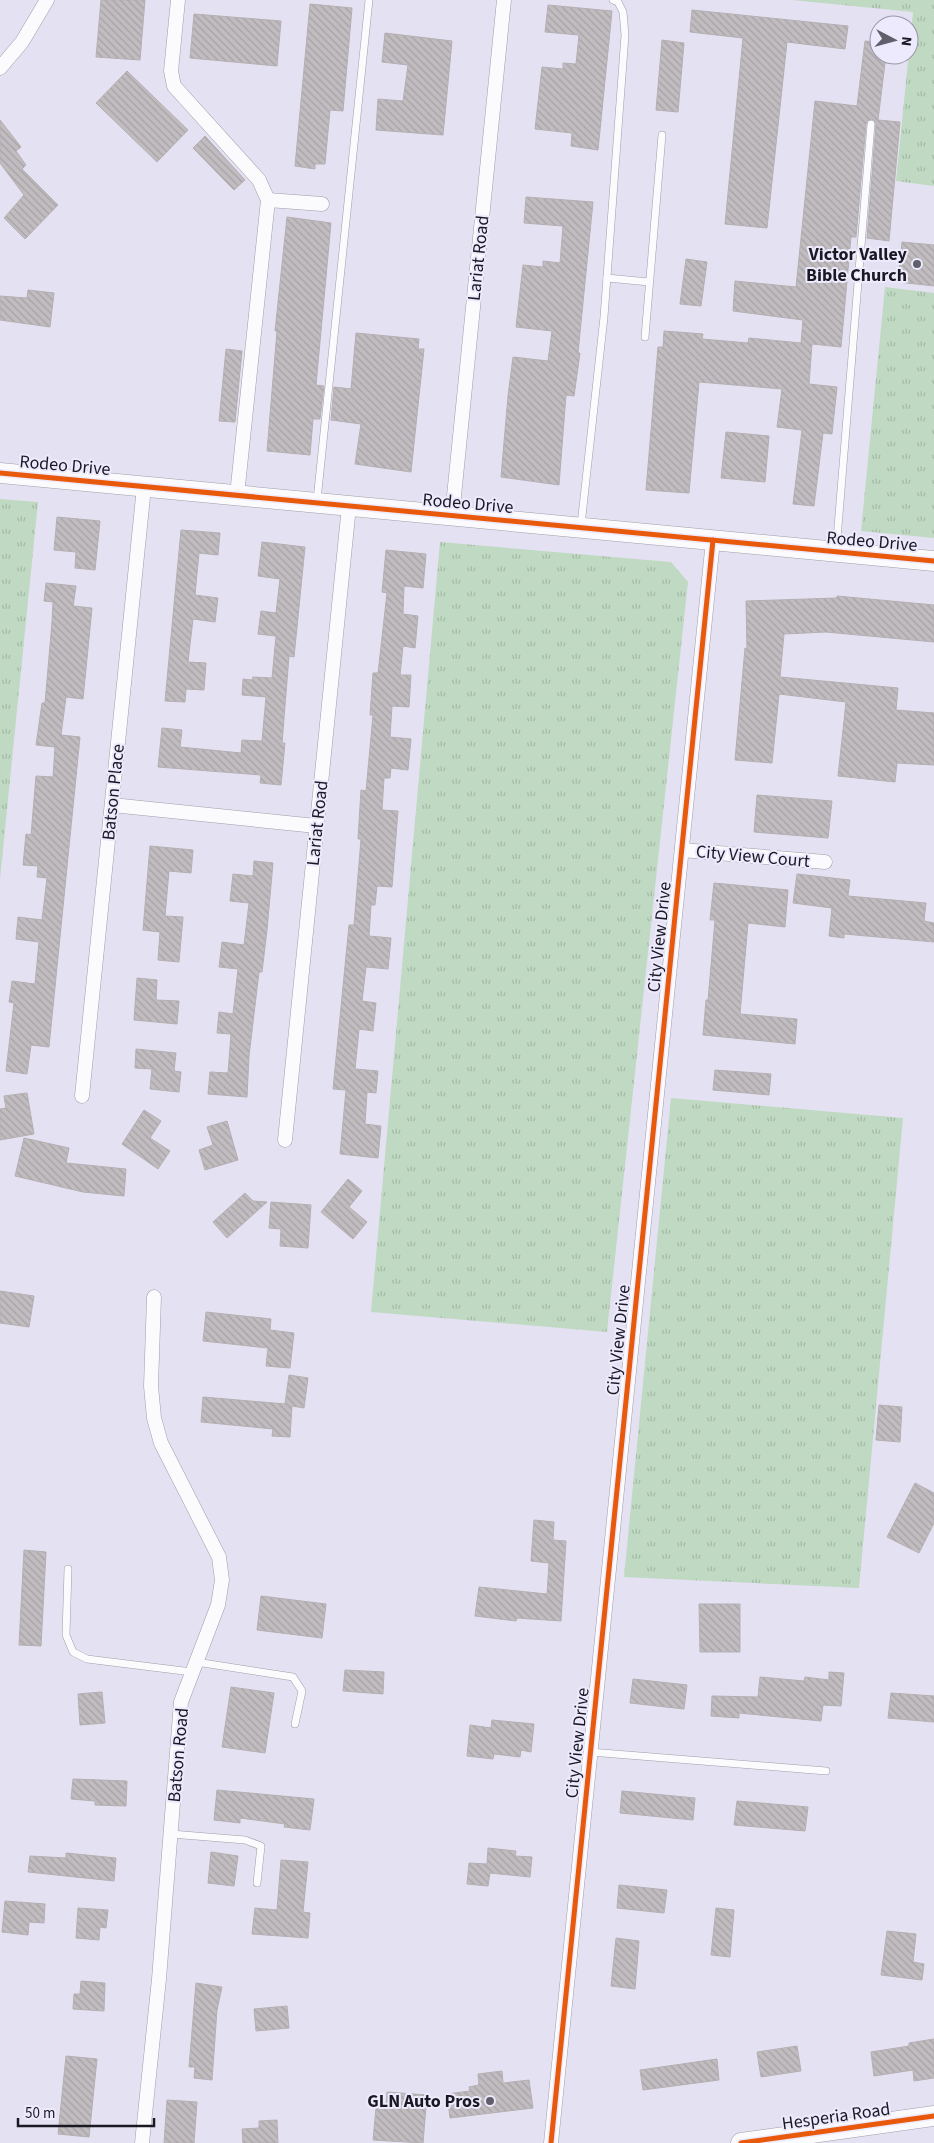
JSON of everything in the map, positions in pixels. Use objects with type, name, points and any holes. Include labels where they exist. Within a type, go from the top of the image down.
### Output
[{"type":"street","points":[[0,68],[22,42],[47,0]]},
{"type":"street","points":[[178,0],[171,71],[174,86],[259,180],[268,200],[236,495]]},
{"type":"street","name":"Lariat Road","points":[[452,516],[504,0]]},
{"type":"street","points":[[268,200],[322,204]]},
{"type":"street","name":"Rodeo Drive","points":[[0,473],[934,561]]},
{"type":"street","name":"Batson Place","points":[[82,1096],[144,487]]},
{"type":"street","name":"Lariat Road","points":[[285,1140],[349,506]]},
{"type":"street","name":"City View Drive","points":[[551,2143],[713,540]]},
{"type":"street","points":[[112,806],[316,826]]},
{"type":"street","name":"City View Court","points":[[682,850],[825,862]]},
{"type":"street","name":"Batson Road","points":[[142,2143],[159,1979],[181,1702],[218,1605],[222,1580],[219,1556],[160,1443],[154,1418],[151,1386],[154,1297]]},
{"type":"street","name":"Hesperia Road","points":[[741,2143],[934,2116]]},
{"type":"lane","points":[[317,503],[369,0]]},
{"type":"lane","points":[[581,528],[607,278],[625,35],[623,12],[618,2],[613,0]]},
{"type":"lane","points":[[836,552],[871,124]]},
{"type":"lane","points":[[645,337],[662,135]]},
{"type":"lane","points":[[607,278],[649,282]]},
{"type":"lane","points":[[68,1569],[66,1635],[73,1652],[87,1659],[293,1677],[302,1691],[294,1724]]},
{"type":"lane","points":[[590,1752],[826,1772]]},
{"type":"lane","points":[[171,1834],[245,1840],[260,1846],[257,1883]]},
{"type":"green space","points":[[792,0],[934,0],[934,186],[896,181],[908,65],[919,65],[919,15],[913,15],[913,12]]},
{"type":"green space","points":[[885,287],[934,293],[934,538],[861,531]]},
{"type":"green space","points":[[0,499],[38,502],[0,879]]},
{"type":"green space","points":[[440,542],[671,562],[688,582],[607,1332],[371,1312]]},
{"type":"green space","points":[[671,1098],[903,1118],[859,1588],[624,1577]]},
{"type":"building","points":[[101,0],[145,0],[140,60],[96,57]]},
{"type":"building","points":[[310,4],[352,8],[343,111],[330,110],[325,164],[315,164],[315,169],[295,166]]},
{"type":"building","points":[[548,5],[612,11],[598,150],[571,146],[572,133],[535,129],[542,67],[563,69],[563,63],[576,64],[579,35],[545,32]]},
{"type":"building","points":[[692,10],[848,26],[845,49],[787,42],[767,228],[725,224],[743,38],[690,32]]},
{"type":"building","points":[[194,14],[281,21],[277,66],[190,58]]},
{"type":"building","points":[[385,33],[452,41],[443,135],[376,130],[378,99],[403,101],[408,65],[382,62]]},
{"type":"building","points":[[662,40],[684,43],[678,112],[656,110]]},
{"type":"building","points":[[865,41],[869,41],[869,65],[885,65],[878,120],[900,122],[889,241],[867,238],[876,124],[871,119],[866,124],[856,237],[851,237],[841,347],[812,344],[809,384],[837,387],[832,434],[823,433],[814,506],[793,504],[802,430],[777,427],[782,389],[699,382],[689,493],[646,490],[658,347],[663,347],[664,331],[703,334],[702,339],[748,343],[749,338],[801,343],[803,320],[733,311],[735,281],[796,287],[815,101],[857,106]]},
{"type":"building","points":[[127,71],[188,130],[157,162],[96,103]]},
{"type":"building","points":[[0,120],[21,147],[16,151],[26,165],[22,169],[58,205],[25,239],[4,218],[24,195],[0,163]]},
{"type":"building","points":[[205,136],[245,180],[234,190],[193,148]]},
{"type":"building","points":[[526,197],[593,202],[578,353],[580,353],[574,396],[566,395],[559,485],[501,477],[513,357],[548,361],[552,331],[516,327],[523,265],[543,267],[543,261],[560,263],[563,226],[524,223]]},
{"type":"building","points":[[287,217],[331,223],[316,385],[324,386],[320,419],[313,419],[310,455],[267,451],[277,331],[275,331]]},
{"type":"building","name":"Victor Valley Bible Church","points":[[902,242],[934,245],[934,286],[898,282]]},
{"type":"building","points":[[686,259],[707,262],[701,306],[680,304]]},
{"type":"building","points":[[28,290],[54,293],[50,327],[0,320],[0,296],[27,298]]},
{"type":"building","points":[[356,333],[419,339],[418,349],[424,349],[411,472],[355,464],[361,424],[331,420],[334,387],[351,389]]},
{"type":"building","points":[[226,349],[242,351],[235,422],[219,421]]},
{"type":"building","points":[[726,432],[769,436],[765,482],[721,478]]},
{"type":"building","points":[[57,517],[100,521],[95,570],[75,568],[76,552],[54,550]]},
{"type":"building","points":[[181,530],[220,533],[218,555],[199,553],[195,595],[218,598],[215,622],[193,619],[188,662],[206,663],[204,690],[186,689],[185,702],[165,701]]},
{"type":"building","points":[[262,542],[305,547],[294,657],[289,656],[282,743],[285,743],[281,785],[260,783],[261,775],[158,767],[162,728],[182,730],[180,747],[241,753],[242,740],[262,741],[266,697],[242,695],[243,679],[252,680],[253,677],[272,678],[276,636],[258,634],[261,611],[276,613],[280,579],[258,576]]},
{"type":"building","points":[[386,550],[426,554],[423,588],[404,586],[403,614],[418,616],[415,648],[403,646],[400,675],[411,675],[409,707],[392,706],[390,737],[411,739],[408,770],[391,768],[390,778],[384,778],[382,810],[398,811],[392,887],[377,886],[375,905],[371,905],[369,936],[391,938],[388,969],[366,967],[362,1001],[376,1003],[373,1031],[359,1029],[355,1069],[378,1071],[376,1093],[367,1092],[365,1124],[381,1126],[378,1158],[340,1154],[346,1090],[333,1089],[349,925],[354,925],[361,839],[358,839],[361,790],[366,791],[373,715],[370,715],[373,673],[378,673],[387,593],[382,592]]},
{"type":"building","points":[[46,583],[76,586],[73,606],[92,608],[83,699],[66,697],[61,735],[80,737],[49,1047],[31,1045],[27,1074],[6,1071],[14,1003],[9,1002],[12,981],[35,984],[39,942],[16,939],[18,917],[42,920],[47,878],[37,877],[38,866],[23,865],[26,834],[31,835],[36,776],[53,777],[55,747],[36,745],[42,703],[45,703],[52,622],[53,602],[44,601]]},
{"type":"building","points":[[837,596],[934,605],[934,642],[826,632],[784,634],[780,677],[898,688],[896,710],[934,713],[934,765],[897,763],[895,782],[838,776],[846,702],[779,694],[772,763],[735,760],[745,648],[747,649],[746,601],[837,598]]},
{"type":"building","points":[[757,795],[832,801],[828,838],[754,832]]},
{"type":"building","points":[[150,846],[193,850],[191,873],[169,871],[165,916],[183,917],[179,962],[158,960],[160,932],[143,930]]},
{"type":"building","points":[[254,861],[273,863],[262,972],[259,972],[249,1056],[247,1097],[208,1094],[210,1072],[228,1073],[231,1034],[217,1033],[219,1012],[233,1014],[238,969],[219,967],[222,942],[244,945],[249,903],[230,901],[233,874],[253,876]]},
{"type":"building","points":[[797,874],[850,880],[848,896],[926,903],[924,921],[934,923],[934,942],[844,934],[844,938],[829,936],[832,908],[793,903]]},
{"type":"building","points":[[714,883],[788,890],[785,927],[748,923],[740,1014],[797,1019],[795,1044],[703,1035],[715,920],[710,920]]},
{"type":"building","points":[[137,978],[157,980],[156,1000],[179,1001],[177,1024],[134,1020]]},
{"type":"building","points":[[136,1049],[176,1053],[174,1071],[181,1072],[179,1092],[150,1089],[152,1069],[135,1068]]},
{"type":"building","points":[[715,1070],[771,1074],[769,1095],[713,1090]]},
{"type":"building","points":[[27,1093],[34,1134],[0,1140],[0,1109],[6,1108],[4,1096]]},
{"type":"building","points":[[144,1110],[161,1121],[150,1138],[170,1151],[158,1169],[122,1144]]},
{"type":"building","points":[[227,1121],[238,1160],[205,1170],[199,1150],[213,1145],[207,1127]]},
{"type":"building","points":[[24,1138],[69,1148],[66,1163],[126,1169],[124,1196],[83,1192],[15,1176]]},
{"type":"building","points":[[348,1179],[362,1191],[349,1207],[367,1222],[353,1239],[321,1212]]},
{"type":"building","points":[[245,1193],[253,1201],[267,1202],[227,1238],[213,1222]]},
{"type":"building","points":[[271,1202],[311,1205],[308,1248],[280,1246],[281,1229],[269,1228]]},
{"type":"building","points":[[0,1291],[34,1296],[29,1327],[0,1323]]},
{"type":"building","points":[[206,1312],[271,1319],[270,1330],[294,1333],[290,1368],[266,1366],[268,1348],[203,1341]]},
{"type":"building","points":[[289,1375],[308,1378],[304,1408],[292,1406],[290,1437],[272,1436],[273,1429],[201,1422],[203,1397],[285,1404]]},
{"type":"building","points":[[879,1405],[902,1407],[900,1442],[876,1440]]},
{"type":"building","points":[[915,1483],[934,1493],[934,1523],[919,1553],[887,1537]]},
{"type":"building","points":[[534,1520],[554,1522],[553,1540],[566,1541],[561,1621],[517,1618],[516,1621],[475,1616],[479,1587],[547,1594],[549,1563],[531,1561]]},
{"type":"building","points":[[24,1550],[46,1552],[41,1646],[19,1645]]},
{"type":"building","points":[[261,1596],[326,1604],[322,1638],[257,1630]]},
{"type":"building","points":[[699,1604],[740,1604],[740,1652],[700,1652]]},
{"type":"building","points":[[345,1670],[384,1672],[383,1694],[343,1691]]},
{"type":"building","points":[[829,1672],[844,1673],[841,1706],[823,1705],[821,1721],[739,1713],[739,1718],[711,1716],[712,1696],[758,1697],[760,1677],[804,1681],[805,1677],[829,1680]]},
{"type":"building","points":[[633,1679],[687,1685],[684,1709],[630,1703]]},
{"type":"building","points":[[231,1687],[274,1693],[265,1753],[222,1747]]},
{"type":"building","points":[[102,1692],[105,1723],[80,1725],[78,1694]]},
{"type":"building","points":[[891,1693],[934,1696],[934,1722],[888,1718]]},
{"type":"building","points":[[492,1720],[534,1724],[531,1752],[521,1750],[520,1757],[494,1754],[493,1759],[467,1756],[470,1725],[491,1728]]},
{"type":"building","points":[[73,1779],[127,1781],[126,1806],[95,1805],[95,1801],[71,1799]]},
{"type":"building","points":[[217,1790],[314,1799],[310,1830],[284,1827],[285,1824],[240,1818],[240,1823],[214,1820]]},
{"type":"building","points":[[622,1791],[695,1798],[693,1820],[620,1813]]},
{"type":"building","points":[[737,1801],[808,1807],[805,1831],[734,1825]]},
{"type":"building","points":[[488,1848],[516,1851],[515,1856],[532,1857],[530,1877],[490,1873],[488,1886],[467,1884],[469,1863],[487,1864]]},
{"type":"building","points":[[211,1852],[238,1856],[234,1886],[208,1883]]},
{"type":"building","points":[[66,1853],[116,1858],[114,1881],[28,1872],[30,1856],[66,1858]]},
{"type":"building","points":[[281,1860],[308,1862],[303,1912],[310,1913],[308,1938],[252,1934],[255,1908],[277,1910]]},
{"type":"building","points":[[619,1885],[667,1890],[664,1913],[617,1908]]},
{"type":"building","points":[[5,1901],[45,1904],[44,1923],[29,1922],[28,1935],[2,1932]]},
{"type":"building","points":[[78,1908],[108,1910],[106,1928],[100,1927],[99,1940],[76,1938]]},
{"type":"building","points":[[716,1908],[734,1910],[730,1957],[711,1955]]},
{"type":"building","points":[[887,1931],[916,1934],[913,1962],[924,1964],[922,1980],[881,1975]]},
{"type":"building","points":[[616,1938],[639,1941],[635,1989],[611,1986]]},
{"type":"building","points":[[81,1981],[105,1983],[104,2011],[73,2009],[74,1994],[80,1994]]},
{"type":"building","points":[[196,1983],[222,1987],[217,2010],[212,2080],[194,2078],[195,2067],[189,2067]]},
{"type":"building","points":[[287,2006],[289,2028],[256,2031],[254,2009]]},
{"type":"building","points":[[934,2039],[934,2078],[914,2081],[913,2070],[874,2076],[871,2052],[909,2046],[909,2043]]},
{"type":"building","points":[[797,2046],[801,2071],[761,2077],[757,2052]]},
{"type":"building","points":[[66,2056],[97,2059],[89,2137],[58,2134]]},
{"type":"building","points":[[717,2059],[719,2080],[643,2090],[640,2070]]},
{"type":"building","name":"GLN Auto Pros","points":[[502,2071],[503,2083],[529,2080],[533,2108],[450,2118],[447,2094],[470,2091],[469,2087],[479,2085],[478,2074]]},
{"type":"building","points":[[387,2092],[427,2095],[423,2143],[373,2140],[376,2108],[386,2109]]},
{"type":"building","points":[[167,2100],[197,2102],[194,2143],[164,2143]]},
{"type":"building","points":[[277,2120],[278,2143],[243,2143],[242,2129],[259,2128],[259,2121]]},
{"type":"cycle path","points":[[0,473],[934,561]]},
{"type":"cycle path","points":[[551,2143],[713,540]]},
{"type":"cycle path","points":[[741,2143],[934,2116]]},
{"type":"place","name":"Victor Valley Bible Church","points":[[917,264]]},
{"type":"place","name":"GLN Auto Pros","points":[[490,2101]]}]
